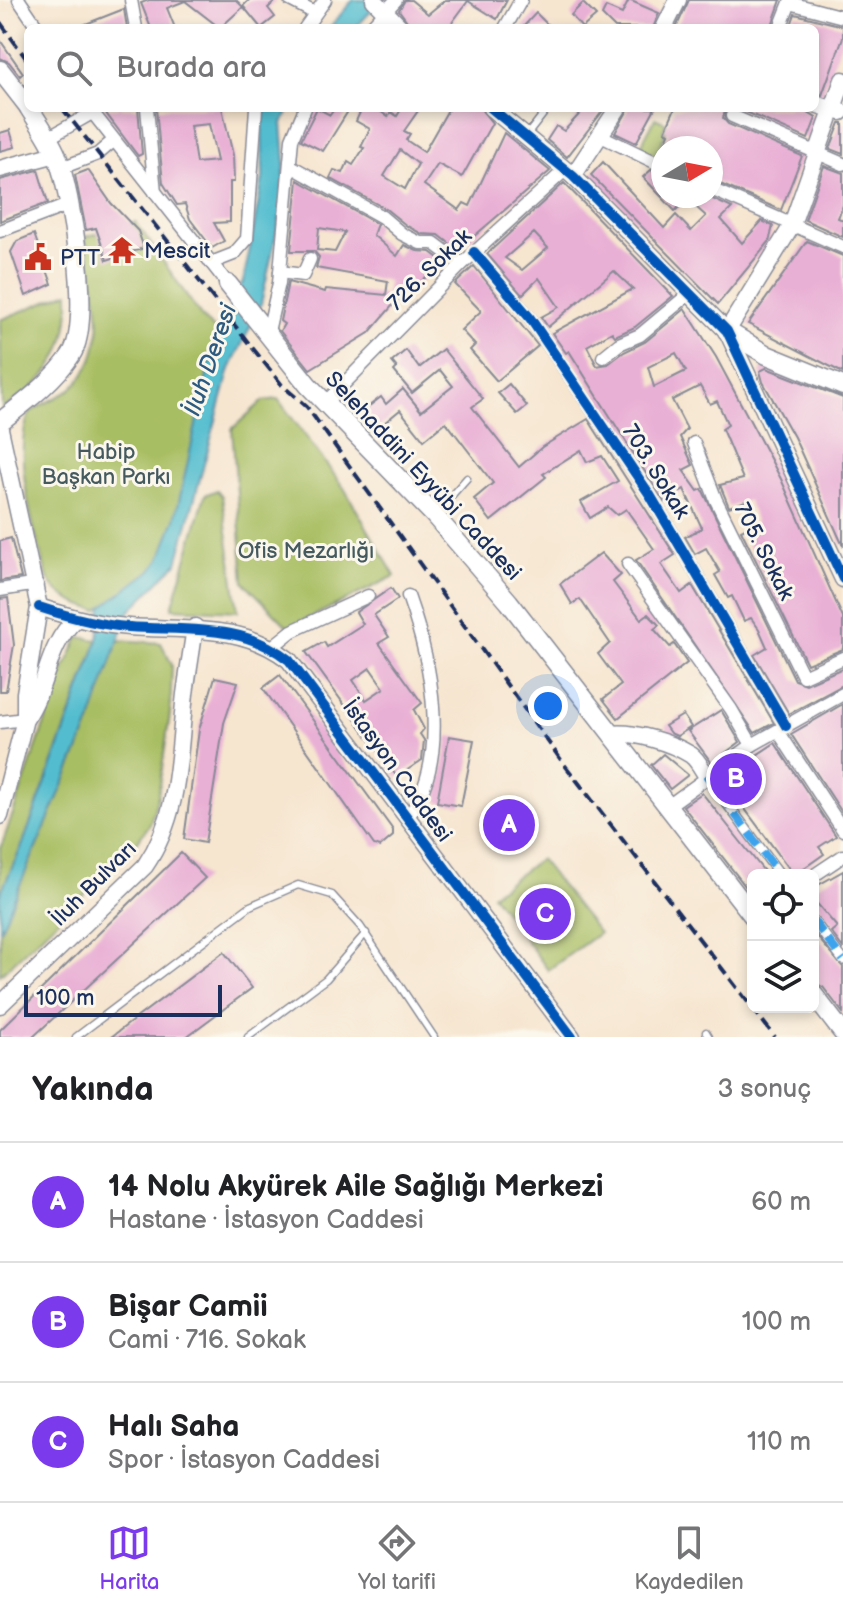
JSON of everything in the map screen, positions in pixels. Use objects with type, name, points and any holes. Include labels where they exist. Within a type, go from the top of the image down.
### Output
[{"type":"main road","points":[[0,70],[24,102]]},
{"type":"main road","points":[[0,422],[37,393],[72,354],[81,318],[80,282],[68,205],[55,153],[31,112]]},
{"type":"main road","name":"Selehaddini Eyyübi Caddesi","points":[[228,284],[262,332],[325,403],[434,515],[509,602],[747,908]]},
{"type":"main road","points":[[727,331],[767,355],[843,386]]},
{"type":"main road","points":[[819,1002],[843,1033]]},
{"type":"street","points":[[19,0],[35,24]]},
{"type":"street","points":[[131,0],[135,24]]},
{"type":"street","points":[[290,0],[315,13]]},
{"type":"street","points":[[308,24],[325,0]]},
{"type":"street","points":[[507,24],[521,0]]},
{"type":"street","points":[[666,24],[678,0]]},
{"type":"street","points":[[782,24],[790,2],[843,17]]},
{"type":"street","points":[[372,24],[384,5],[398,24]]},
{"type":"street","points":[[727,331],[791,227],[816,154],[838,111],[843,80]]},
{"type":"street","points":[[55,153],[90,112]]},
{"type":"street","points":[[92,112],[228,284]]},
{"type":"street","points":[[147,112],[155,194]]},
{"type":"street","points":[[211,263],[234,254],[247,239],[256,112]]},
{"type":"street","points":[[262,332],[280,272],[292,139],[303,112]]},
{"type":"street","points":[[496,112],[567,171],[727,331],[843,579]]},
{"type":"street","points":[[567,171],[601,136],[616,112]]},
{"type":"street","points":[[732,116],[843,164]]},
{"type":"street","points":[[601,136],[651,160]]},
{"type":"street","points":[[0,169],[55,153],[98,154],[113,141]]},
{"type":"street","points":[[291,166],[382,217],[402,234],[420,243],[434,243],[462,264]]},
{"type":"street","name":"726. Sokak","points":[[325,403],[474,252],[567,171]]},
{"type":"street","points":[[723,195],[791,227],[843,247]]},
{"type":"street","points":[[0,231],[68,205]]},
{"type":"street","name":"703. Sokak","points":[[474,252],[539,330],[650,495],[843,830]]},
{"type":"street","points":[[280,272],[303,275],[310,259]]},
{"type":"street","points":[[603,357],[619,344],[640,335],[689,294]]},
{"type":"street","points":[[0,429],[37,584],[39,607],[25,693],[25,719],[4,786],[0,816]]},
{"type":"street","name":"705. Sokak","points":[[694,443],[716,500],[803,676],[843,658]]},
{"type":"street","points":[[628,564],[731,709],[752,745]]},
{"type":"street","points":[[0,590],[37,584]]},
{"type":"street","points":[[272,647],[292,631],[368,596]]},
{"type":"street","points":[[408,596],[419,628],[427,668],[432,735],[425,786],[408,817]]},
{"type":"street","name":"İstasyon Caddesi","points":[[39,607],[83,621],[130,627],[195,627],[251,638],[272,647],[311,686],[572,1037]]},
{"type":"street","points":[[0,722],[25,719],[36,704],[57,640],[83,621]]},
{"type":"street","name":"İluh Bulvarı","points":[[0,1005],[145,866],[158,846],[180,768],[185,696],[195,627]]},
{"type":"street","points":[[668,806],[706,775],[752,745],[843,694]]},
{"type":"street","points":[[612,734],[657,741],[692,756],[776,869]]},
{"type":"street","points":[[819,872],[843,856]]},
{"type":"street","points":[[819,928],[843,960]]},
{"type":"lane","points":[[525,138],[545,112]]},
{"type":"lane","points":[[434,515],[467,478]]},
{"type":"lane","points":[[76,1037],[250,906],[298,885],[332,895],[366,933],[434,1037]]},
{"type":"lane","points":[[248,1037],[326,979],[366,933]]},
{"type":"green space","points":[[655,118],[666,123],[664,136],[651,136],[651,154],[639,149]]},
{"type":"green space","name":"Habip Başkan Parkı","points":[[136,222],[203,319],[217,331],[187,481],[170,538],[160,560],[148,575],[97,610],[70,600],[49,581],[27,496],[23,450],[25,430],[30,413],[72,388],[86,372],[94,355],[98,317],[85,237]]},
{"type":"green space","points":[[69,292],[66,330],[55,361],[33,387],[2,408],[0,320]]},
{"type":"green space","name":"Ofis Mezarlığı","points":[[278,399],[344,488],[395,576],[289,628],[244,582],[232,429],[263,401]]},
{"type":"green space","points":[[217,490],[222,496],[238,611],[172,608],[205,495]]},
{"type":"green space","points":[[79,637],[98,640],[22,846],[0,894],[0,850],[63,672]]},
{"type":"green space","points":[[117,640],[161,643],[172,665],[170,714],[158,796],[150,824],[132,849],[0,975],[0,931],[91,721]]},
{"type":"green space","points":[[540,859],[599,933],[548,970],[492,894]]},
{"type":"water","points":[[353,0],[382,0],[359,24],[332,24]]},
{"type":"water","points":[[265,112],[289,112],[282,123],[285,161],[281,212],[261,304],[230,369],[177,563],[128,613],[91,721],[0,931],[0,894],[22,846],[85,677],[98,640],[102,607],[150,571],[160,559],[175,519],[217,331],[243,282],[263,178],[262,127]]},
{"type":"building","points":[[149,0],[236,0],[243,7],[224,24],[215,24],[185,1],[167,8],[173,24],[149,24],[141,3]]},
{"type":"building","points":[[249,0],[277,0],[268,8],[275,17],[266,24],[258,24],[243,6]]},
{"type":"building","points":[[405,0],[411,0],[428,14],[445,0],[507,0],[497,19],[468,1],[451,24],[409,24],[399,10]]},
{"type":"building","points":[[629,0],[659,13],[655,24],[611,24],[602,15],[606,7],[622,14]]},
{"type":"building","points":[[689,0],[781,0],[772,24],[678,24]]},
{"type":"building","points":[[583,3],[596,16],[587,24],[579,24],[571,15]]},
{"type":"building","points":[[124,9],[126,24],[86,24]]},
{"type":"building","points":[[536,13],[547,24],[526,24]]},
{"type":"building","points":[[795,14],[843,26],[843,37],[822,95],[819,94],[819,24],[791,24]]},
{"type":"building","points":[[0,40],[23,73],[20,76],[9,62],[0,58]]},
{"type":"building","points":[[105,112],[138,112],[142,154],[138,156]]},
{"type":"building","points":[[156,112],[223,112],[233,155],[234,182],[230,182],[230,222],[214,223],[224,241],[212,248],[190,219],[185,204],[177,205],[163,183]],"holes":[[[209,124],[217,161],[196,163],[190,126]]]},
{"type":"building","points":[[315,112],[330,115],[332,112],[347,112],[323,151],[301,140]]},
{"type":"building","points":[[360,112],[381,112],[388,117],[391,112],[397,116],[400,112],[417,112],[404,131],[410,134],[406,140],[424,152],[447,112],[483,112],[492,123],[462,177],[438,164],[424,185],[459,210],[464,203],[470,206],[504,133],[550,171],[458,250],[439,235],[422,234],[407,226],[386,209],[330,178],[334,170],[343,173],[348,162],[353,165],[364,148],[361,147],[370,129],[356,121]],"holes":[[[400,150],[418,164],[405,189],[384,176]]]},
{"type":"building","points":[[581,112],[602,112],[567,157],[547,140],[556,126],[564,131]]},
{"type":"building","points":[[627,112],[653,112],[636,143],[615,133]]},
{"type":"building","points":[[673,112],[725,112],[723,118],[728,124],[802,156],[781,210],[723,185],[723,136],[668,136],[669,133],[665,131]]},
{"type":"building","points":[[746,112],[806,112],[816,118],[808,139]]},
{"type":"building","points":[[840,123],[843,123],[843,154],[830,149]]},
{"type":"building","points":[[10,130],[15,147],[0,151],[0,133]]},
{"type":"building","points":[[603,162],[664,228],[676,215],[691,231],[706,216],[697,208],[723,208],[723,204],[732,208],[721,219],[742,243],[762,221],[773,226],[769,242],[718,304],[591,175]]},
{"type":"building","points":[[824,166],[843,173],[843,205],[838,218],[843,220],[843,237],[805,220]]},
{"type":"building","points":[[38,170],[48,203],[0,221],[0,180]]},
{"type":"building","points":[[88,170],[111,203],[138,231],[144,248],[107,260],[96,228],[86,230],[75,175]]},
{"type":"building","points":[[651,170],[651,186],[643,177]]},
{"type":"building","points":[[298,180],[377,224],[373,235],[397,256],[404,245],[417,251],[431,252],[443,261],[413,289],[410,285],[369,333],[310,369],[280,331],[284,324],[280,321],[288,282],[325,292],[326,289],[386,295],[388,281],[316,268],[319,257],[314,251],[291,251]],"holes":[[[319,228],[345,232],[335,252],[317,250]]]},
{"type":"building","points":[[564,183],[673,296],[635,327],[615,336],[612,332],[587,346],[597,366],[608,364],[645,342],[685,309],[716,357],[781,479],[843,618],[843,649],[807,664],[741,530],[756,523],[748,500],[729,507],[720,485],[743,479],[722,429],[728,425],[717,401],[710,404],[700,386],[672,400],[687,429],[680,437],[693,465],[683,470],[698,491],[702,489],[795,680],[806,684],[843,668],[843,685],[789,714],[754,655],[767,647],[759,629],[751,618],[744,621],[732,596],[728,598],[715,575],[720,572],[706,548],[695,554],[685,537],[702,528],[684,489],[664,502],[569,351],[566,353],[552,333],[633,289],[614,271],[548,327],[541,317],[559,307],[539,278],[522,295],[487,254]],"holes":[[[534,233],[548,248],[522,270],[505,258]],[[676,353],[686,371],[654,387],[648,367]]]},
{"type":"building","points":[[34,234],[52,284],[26,296],[11,252],[17,241]]},
{"type":"building","points":[[807,241],[843,256],[843,373],[748,324]]},
{"type":"building","points":[[474,266],[538,346],[497,381],[470,350],[475,345],[461,330],[481,311],[455,284]]},
{"type":"building","points":[[443,349],[483,399],[472,407],[519,467],[542,447],[588,419],[675,555],[661,564],[681,593],[692,585],[774,723],[755,733],[636,560],[654,549],[626,509],[617,515],[608,507],[590,518],[581,502],[618,481],[602,456],[587,462],[581,450],[543,474],[546,477],[491,521],[474,499],[493,483],[446,422],[424,440],[400,410],[378,428],[364,410],[381,397],[386,404],[403,389],[421,411],[453,386],[440,370],[412,393],[394,371],[397,368],[392,362],[406,350],[419,368]]},
{"type":"building","points":[[766,368],[843,398],[843,546],[794,437],[763,382],[760,371]]},
{"type":"building","points":[[509,384],[527,406],[517,414],[498,393]]},
{"type":"building","points":[[11,538],[21,578],[0,581],[0,541]]},
{"type":"building","points":[[601,553],[621,575],[613,582],[641,619],[648,614],[659,625],[654,629],[670,647],[674,644],[687,663],[618,718],[603,699],[621,685],[598,654],[610,643],[580,599],[572,604],[560,584]]},
{"type":"building","points":[[391,588],[398,599],[374,615],[389,637],[379,643],[422,703],[414,710],[424,729],[420,734],[424,740],[422,760],[397,777],[306,652],[324,642],[327,647],[363,624],[356,612]],"holes":[[[370,668],[384,688],[366,700],[353,680]]]},
{"type":"building","points":[[8,598],[14,645],[6,691],[0,691],[0,599]]},
{"type":"building","points":[[280,675],[393,830],[393,836],[380,847],[374,845],[263,688]]},
{"type":"building","points":[[215,677],[238,682],[224,723],[205,843],[184,839],[199,730]]},
{"type":"building","points":[[843,704],[843,814],[791,734]]},
{"type":"building","points":[[721,710],[740,742],[712,763],[688,731]]},
{"type":"building","points":[[683,715],[691,727],[677,736],[670,733],[665,726]]},
{"type":"building","points":[[449,736],[474,740],[461,806],[437,802]]},
{"type":"building","points":[[775,743],[836,836],[819,847],[824,854],[803,869],[790,869],[722,778]]},
{"type":"building","points":[[663,754],[688,775],[670,789],[651,765]]},
{"type":"building","points":[[702,793],[762,869],[747,869],[747,888],[683,806]]},
{"type":"building","points":[[510,802],[532,832],[509,849],[487,818]]},
{"type":"building","points":[[181,853],[205,878],[33,1037],[0,1037],[0,1030]]},
{"type":"building","points":[[843,871],[843,948],[831,932],[837,927],[819,906],[819,885]]},
{"type":"building","points":[[819,939],[843,967],[843,1013],[819,985]]},
{"type":"building","points":[[224,952],[252,988],[186,1037],[111,1037]]},
{"type":"railway","points":[[0,22],[24,55]]},
{"type":"railway","points":[[65,112],[282,385],[307,407],[564,764],[775,1037]]},
{"type":"marked path","points":[[706,775],[776,869]]},
{"type":"marked path","points":[[819,928],[843,960]]},
{"type":"cycle path","points":[[496,112],[573,176],[727,331],[843,579]]},
{"type":"cycle path","points":[[474,252],[530,318],[650,495],[786,726]]},
{"type":"cycle path","points":[[39,607],[106,624],[233,634],[271,648],[289,660],[572,1037]]},
{"type":"place","name":"Mescit","points":[[122,250]]},
{"type":"place","name":"PTT","points":[[38,257]]},
{"type":"place","name":"Bişar Camii","points":[[736,779]]},
{"type":"place","name":"14 Nolu Akyürek Aile Sağlığı Merkezi","points":[[509,825]]},
{"type":"place","name":"Halı Saha","points":[[545,914]]},
{"type":"water label","name":"İluh Deresi","points":[[210,360]]}]
